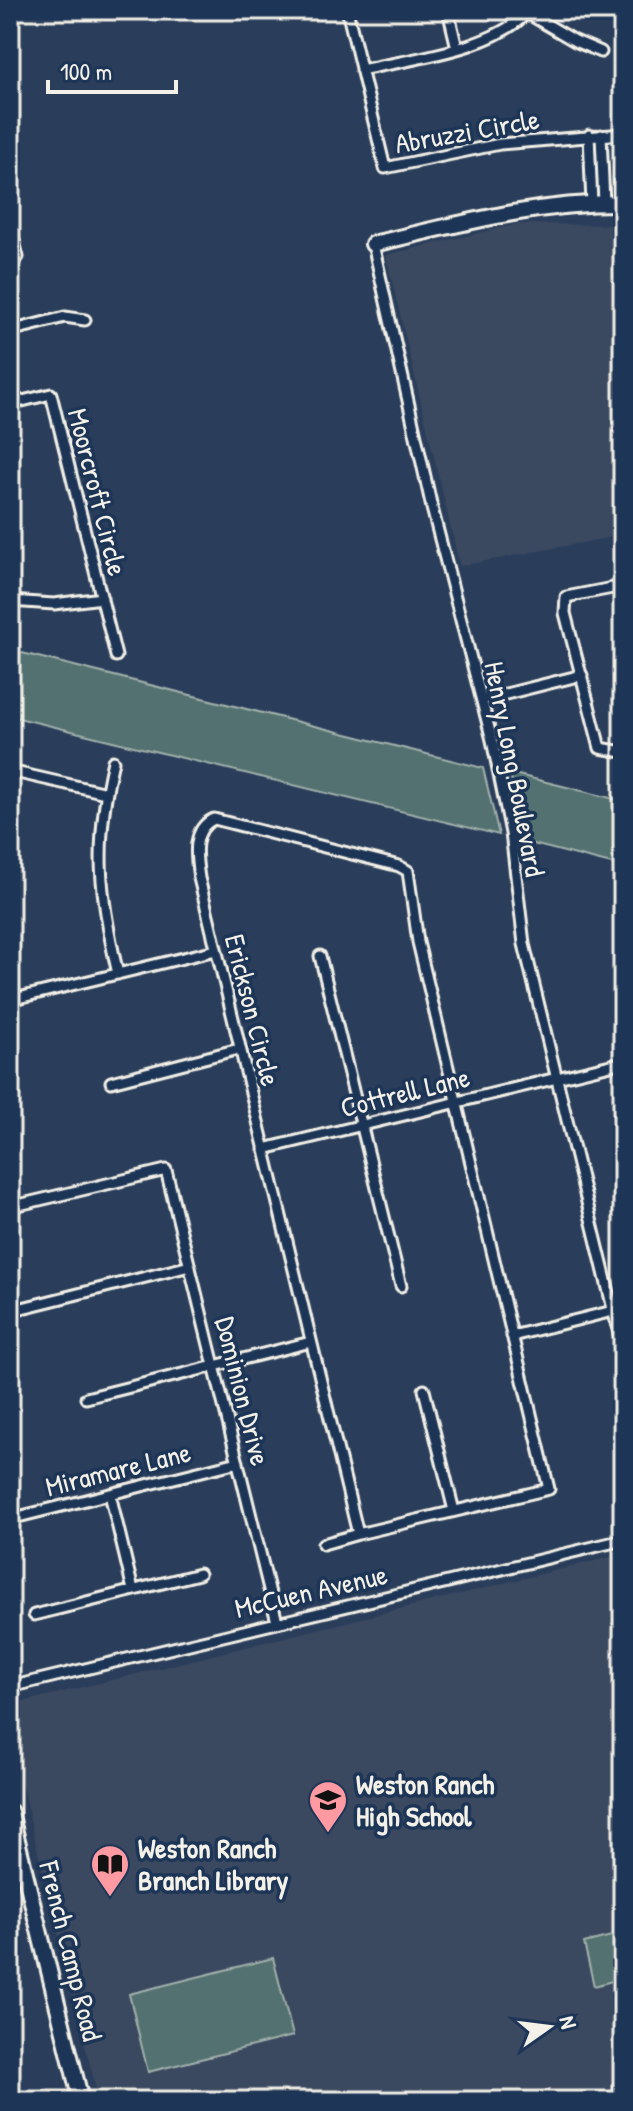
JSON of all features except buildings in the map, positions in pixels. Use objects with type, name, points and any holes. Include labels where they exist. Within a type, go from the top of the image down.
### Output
[{"type":"street","name":"Abruzzi Circle","points":[[347,10],[385,168],[500,144],[623,134]]},
{"type":"street","points":[[448,10],[457,48]]},
{"type":"street","points":[[361,70],[493,38],[517,24],[528,12],[575,41],[601,52]]},
{"type":"street","points":[[589,135],[598,204]]},
{"type":"street","points":[[598,204],[601,135]]},
{"type":"street","points":[[373,244],[492,217],[623,203]]},
{"type":"street","points":[[10,225],[14,258]]},
{"type":"street","name":"Henry Long Boulevard","points":[[373,244],[432,508],[482,700],[511,833],[524,944],[623,1350]]},
{"type":"street","points":[[10,331],[65,317],[85,320]]},
{"type":"street","name":"Moorcroft Circle","points":[[10,404],[51,394],[102,598],[54,604],[10,601]]},
{"type":"street","points":[[623,586],[566,597],[565,613],[600,748],[623,752]]},
{"type":"street","points":[[102,598],[116,656]]},
{"type":"street","points":[[482,700],[582,675]]},
{"type":"street","points":[[113,761],[100,845],[101,894],[118,974]]},
{"type":"street","points":[[10,771],[106,793]]},
{"type":"street","name":"Erickson Circle","points":[[222,820],[399,866],[408,871],[415,929],[549,1489],[358,1534],[216,950],[196,862],[199,835],[207,822],[222,820]]},
{"type":"street","points":[[10,1000],[216,950]]},
{"type":"street","points":[[320,956],[401,1286]]},
{"type":"street","points":[[111,1082],[239,1049]]},
{"type":"street","name":"Cottrell Lane","points":[[264,1149],[623,1062]]},
{"type":"street","name":"Dominion Drive","points":[[10,1207],[166,1170],[277,1622]]},
{"type":"street","points":[[10,1311],[190,1266]]},
{"type":"street","points":[[512,1336],[613,1311]]},
{"type":"street","points":[[86,1398],[311,1342]]},
{"type":"street","points":[[424,1390],[454,1511]]},
{"type":"street","name":"Miramare Lane","points":[[10,1519],[238,1462]]},
{"type":"street","points":[[110,1494],[133,1590]]},
{"type":"street","points":[[323,1544],[358,1534]]},
{"type":"street","name":"McCuen Avenue","points":[[10,1687],[623,1540]]},
{"type":"street","points":[[34,1615],[199,1574]]},
{"type":"street","name":"French Camp Road","points":[[10,1812],[81,2101]]},
{"type":"shaded area","points":[[517,224],[623,225],[623,535],[460,566],[386,255]]},
{"type":"shaded area","name":"Weston Ranch High School","points":[[623,1554],[623,2101],[99,2101],[68,1975],[72,1974],[57,1931],[10,1736],[10,1705]]},
{"type":"green space","points":[[10,650],[483,768],[499,835],[10,716]]},
{"type":"green space","points":[[510,773],[623,801],[623,867],[525,842]]},
{"type":"green space","points":[[623,1933],[623,1978],[594,1986],[584,1943]]},
{"type":"green space","points":[[273,1958],[293,2036],[148,2072],[129,1994]]},
{"type":"place","name":"Weston Ranch High School","points":[[328,1834]]},
{"type":"place","name":"Weston Ranch Branch Library","points":[[110,1898]]}]
